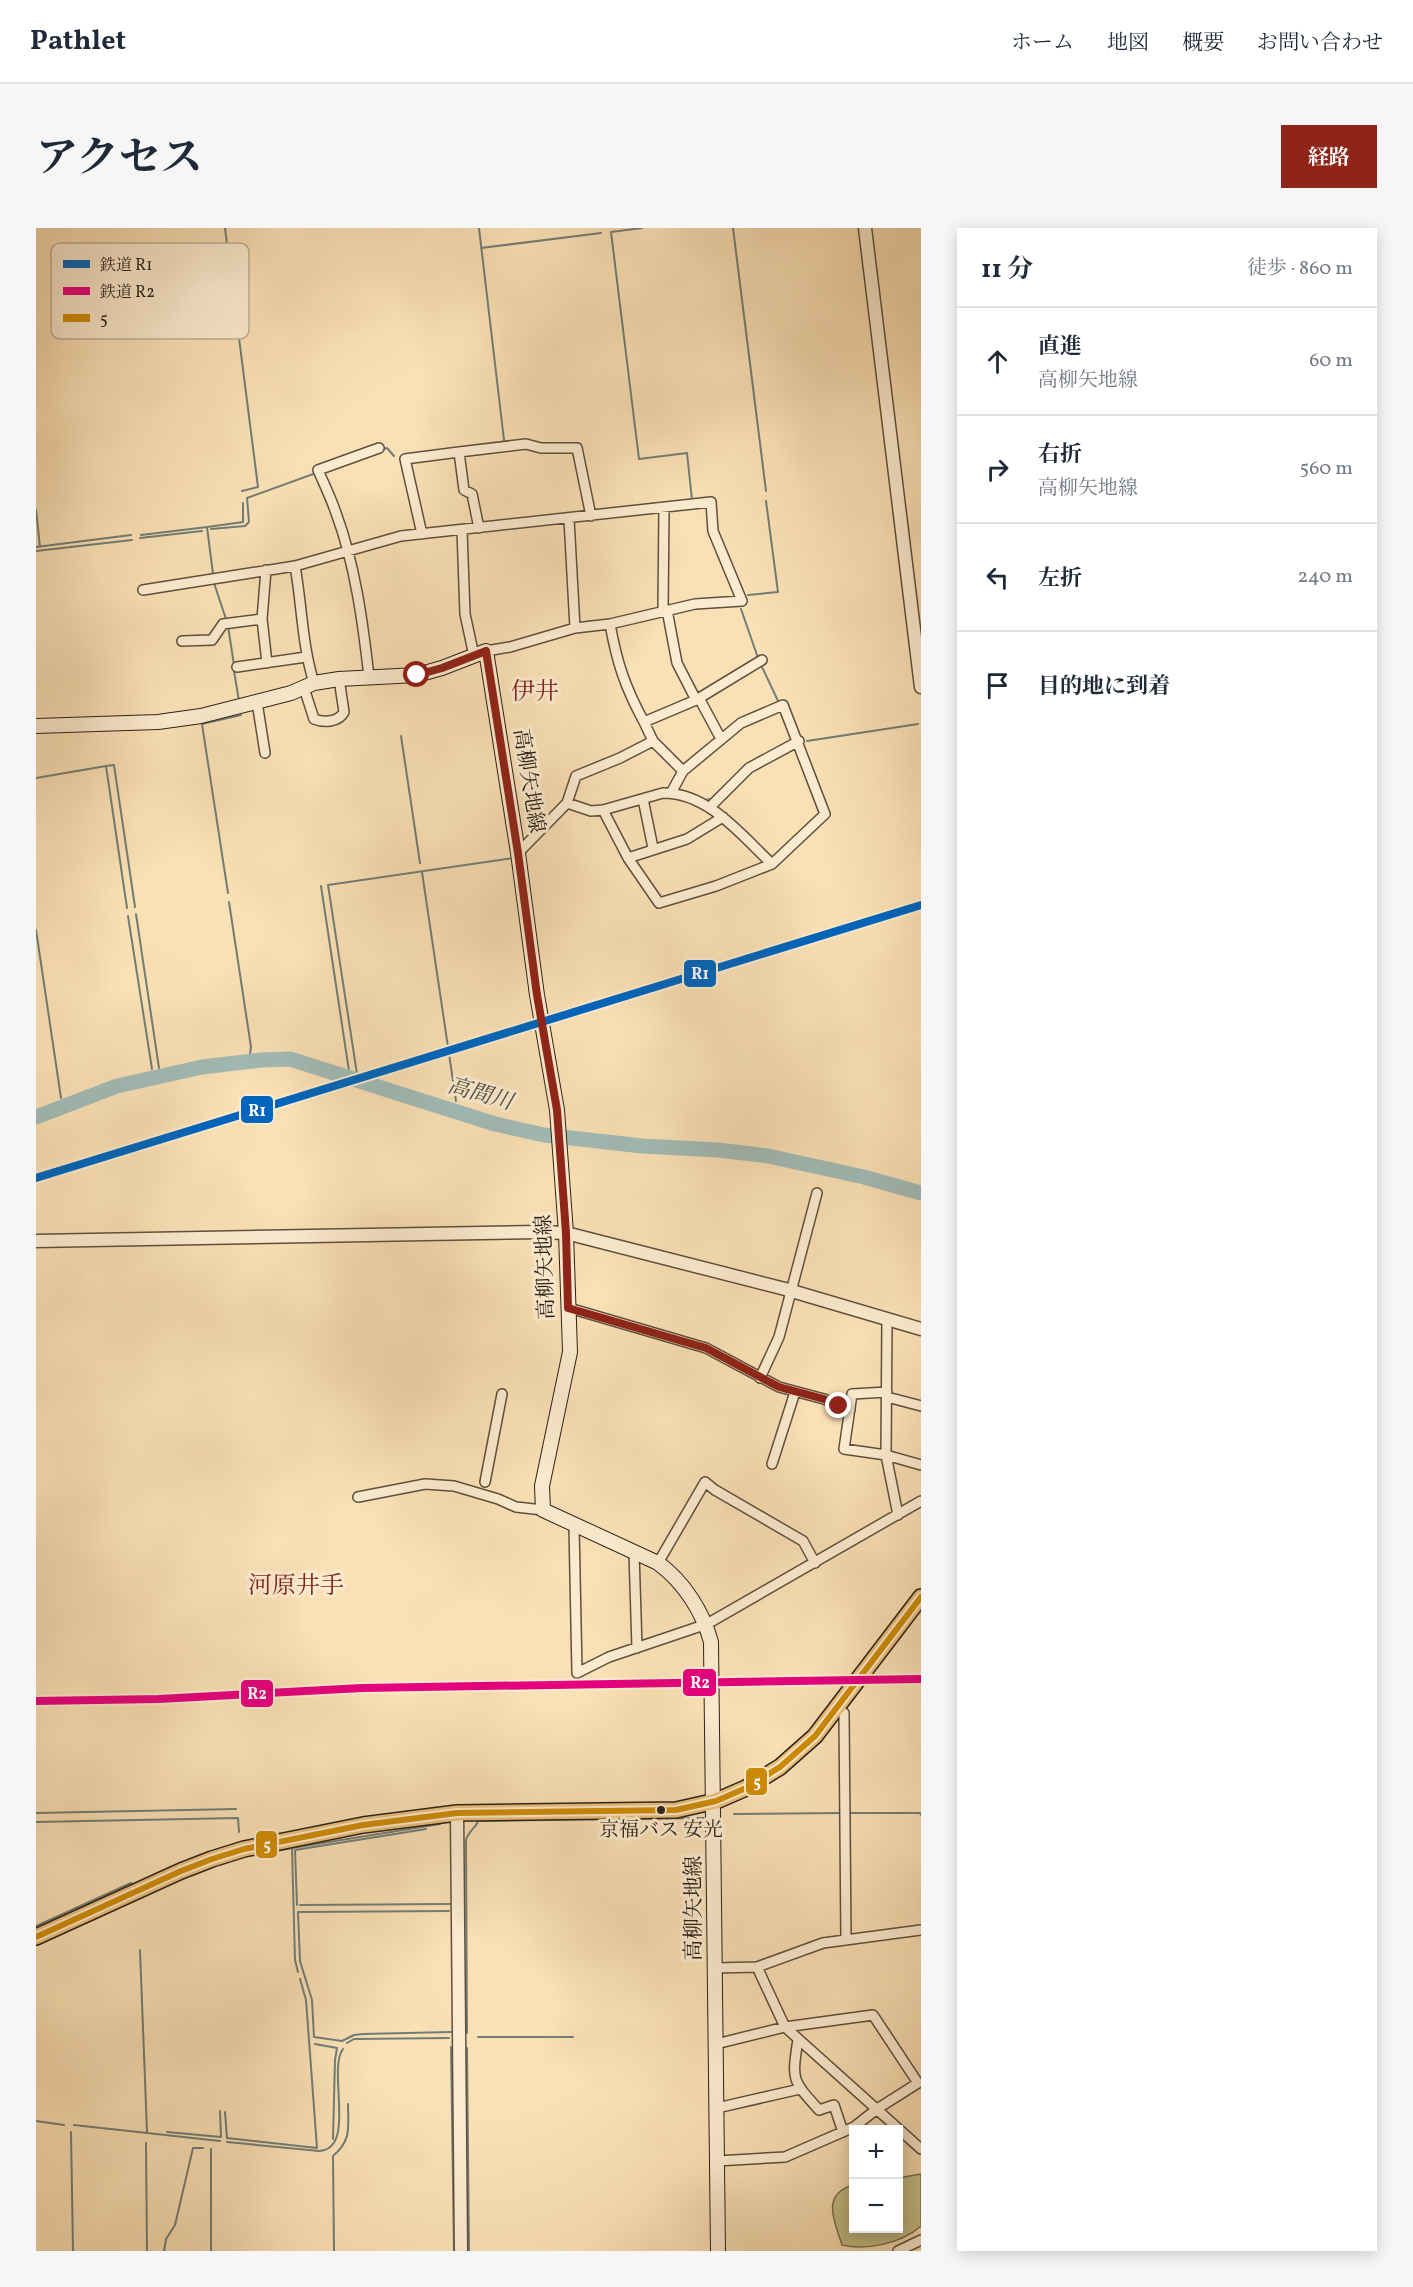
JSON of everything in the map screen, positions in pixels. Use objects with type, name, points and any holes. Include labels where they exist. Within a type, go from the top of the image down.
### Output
[{"type":"main road","points":[[36,726],[158,722],[201,716],[339,679],[417,675],[480,654]]},
{"type":"main road","name":"高柳矢地線","points":[[480,654],[518,853],[537,995],[557,1110],[562,1169],[570,1352],[542,1486],[543,1510],[658,1563],[681,1583],[706,1624],[711,1642],[718,2251]]},
{"type":"main road","points":[[36,1937],[181,1870],[231,1852],[363,1825],[457,1813],[664,1810],[690,1808],[713,1802],[746,1788],[780,1767],[804,1747],[827,1722],[921,1597]]},
{"type":"street","points":[[865,228],[921,687]]},
{"type":"street","points":[[422,534],[405,459],[526,444],[541,448],[577,448],[591,516]]},
{"type":"street","points":[[369,677],[362,616],[347,551],[337,514],[318,470],[379,448]]},
{"type":"street","points":[[459,452],[464,490],[472,494],[474,498],[479,528]]},
{"type":"street","points":[[143,590],[295,566],[401,536],[711,502],[713,531],[742,601],[695,604],[610,624],[575,628],[480,654],[465,614],[462,530]]},
{"type":"street","points":[[664,508],[665,610],[677,663],[721,739]]},
{"type":"street","points":[[569,519],[575,628]]},
{"type":"street","points":[[295,566],[302,605],[309,686],[315,719],[321,722],[342,717],[344,712],[339,679]]},
{"type":"street","points":[[266,570],[262,619],[267,663]]},
{"type":"street","points":[[182,641],[212,640],[223,624],[262,619]]},
{"type":"street","points":[[610,624],[617,659],[627,691],[653,741],[683,771]]},
{"type":"street","points":[[237,667],[306,657]]},
{"type":"street","points":[[644,722],[698,699],[762,660]]},
{"type":"street","points":[[257,702],[265,753]]},
{"type":"street","points":[[603,810],[628,858],[659,903],[716,886],[772,864],[825,814],[799,741],[783,705],[741,723],[683,771],[671,793]]},
{"type":"street","points":[[518,853],[567,803],[576,776],[620,758],[653,741]]},
{"type":"street","points":[[711,806],[749,768],[799,741]]},
{"type":"street","points":[[567,803],[591,811],[603,810],[663,793],[671,793],[711,806],[772,864]]},
{"type":"street","points":[[643,799],[653,848]]},
{"type":"street","points":[[628,858],[653,848],[687,839],[723,818]]},
{"type":"street","points":[[760,1378],[779,1337],[817,1193]]},
{"type":"street","points":[[36,1241],[566,1233],[791,1291],[921,1329]]},
{"type":"street","points":[[568,1308],[706,1348],[760,1378],[850,1410]]},
{"type":"street","points":[[886,1319],[886,1455],[898,1515]]},
{"type":"street","points":[[772,1464],[795,1392]]},
{"type":"street","points":[[485,1482],[502,1394]]},
{"type":"street","points":[[921,1406],[887,1395],[852,1394],[844,1449],[886,1455],[921,1465]]},
{"type":"street","points":[[658,1563],[705,1482],[803,1541],[815,1563]]},
{"type":"street","points":[[358,1497],[424,1484],[454,1486],[498,1499],[516,1507],[543,1510]]},
{"type":"street","points":[[574,1526],[577,1673],[609,1657],[706,1624],[921,1501]]},
{"type":"street","points":[[634,1552],[637,1648]]},
{"type":"street","points":[[844,1713],[846,1940]]},
{"type":"street","points":[[457,1813],[461,2251]]},
{"type":"street","points":[[715,1968],[757,1966],[823,1943],[921,1930]]},
{"type":"street","points":[[757,1966],[785,2027],[921,2149]]},
{"type":"street","points":[[716,2044],[785,2027],[873,2015],[918,2083],[877,2109],[854,2127],[785,2157],[717,2161]]},
{"type":"street","points":[[798,2039],[793,2073],[800,2089],[819,2110],[834,2105],[843,2132]]},
{"type":"street","points":[[717,2108],[800,2089]]},
{"type":"street","points":[[897,2251],[921,2240]]},
{"type":"shaded area","points":[[921,2174],[921,2226],[904,2237],[884,2244],[862,2247],[842,2245],[832,2210],[836,2195],[849,2187],[849,2233],[903,2233],[903,2177]]},
{"type":"waterway","points":[[225,228],[227,243]]},
{"type":"waterway","points":[[479,228],[504,440]]},
{"type":"waterway","points":[[642,228],[611,232],[639,459],[687,453],[692,500],[695,500]]},
{"type":"waterway","points":[[733,228],[766,491]]},
{"type":"waterway","points":[[481,248],[601,233]]},
{"type":"waterway","points":[[239,339],[258,487],[242,491]]},
{"type":"waterway","points":[[383,449],[387,448],[394,456]]},
{"type":"waterway","points":[[211,529],[245,526],[249,522],[247,498],[316,473]]},
{"type":"waterway","points":[[748,595],[778,592],[766,501]]},
{"type":"waterway","points":[[213,574],[207,527],[243,522],[243,503]]},
{"type":"waterway","points":[[36,510],[40,547]]},
{"type":"waterway","points":[[141,535],[207,527]]},
{"type":"waterway","points":[[140,538],[202,531]]},
{"type":"waterway","points":[[36,547],[131,535]]},
{"type":"waterway","points":[[36,551],[132,540]]},
{"type":"waterway","points":[[214,583],[226,619]]},
{"type":"waterway","points":[[741,609],[758,658]]},
{"type":"waterway","points":[[228,626],[234,665]]},
{"type":"waterway","points":[[762,667],[779,703]]},
{"type":"waterway","points":[[234,671],[239,701]]},
{"type":"waterway","points":[[228,893],[202,724],[241,715]]},
{"type":"waterway","points":[[807,741],[918,724]]},
{"type":"waterway","points":[[401,736],[420,863]]},
{"type":"waterway","points":[[106,766],[114,765],[135,907]]},
{"type":"waterway","points":[[36,778],[106,766],[127,908]]},
{"type":"waterway","points":[[704,800],[711,799],[736,775]]},
{"type":"waterway","points":[[357,1074],[328,885],[513,858]]},
{"type":"waterway","points":[[422,872],[456,1101]]},
{"type":"waterway","points":[[321,886],[349,1071]]},
{"type":"waterway","points":[[229,902],[251,1047],[249,1062]]},
{"type":"waterway","points":[[136,914],[159,1068]]},
{"type":"waterway","points":[[128,916],[152,1069]]},
{"type":"waterway","points":[[36,930],[61,1098]]},
{"type":"waterway","name":"高間川","points":[[36,1117],[117,1086],[202,1067],[290,1059],[495,1124],[544,1135],[642,1146],[718,1150],[768,1156],[864,1177],[921,1193]]},
{"type":"waterway","points":[[36,1813],[236,1809]]},
{"type":"waterway","points":[[734,1814],[842,1813]]},
{"type":"waterway","points":[[850,1813],[920,1813],[921,1815]]},
{"type":"waterway","points":[[36,1822],[238,1818],[239,1832]]},
{"type":"waterway","points":[[467,2033],[466,1840],[478,1821],[704,1818]]},
{"type":"waterway","points":[[292,1848],[440,1824]]},
{"type":"waterway","points":[[297,1905],[295,1850],[426,1829]]},
{"type":"waterway","points":[[266,1853],[292,1848],[295,1960],[298,1972]]},
{"type":"waterway","points":[[36,1926],[131,1883]]},
{"type":"waterway","points":[[300,1905],[450,1904]]},
{"type":"waterway","points":[[449,1911],[298,1912],[300,1961],[312,2000],[314,2037],[342,2041],[354,2035],[363,2034],[451,2032]]},
{"type":"waterway","points":[[140,1950],[147,2132]]},
{"type":"waterway","points":[[225,2112],[227,2138],[317,2148],[306,2000],[300,1979]]},
{"type":"waterway","points":[[478,2037],[573,2037]]},
{"type":"waterway","points":[[347,2043],[354,2039],[449,2038]]},
{"type":"waterway","points":[[315,2044],[337,2048],[333,2139]]},
{"type":"waterway","points":[[451,2047],[454,2251]]},
{"type":"waterway","points":[[467,2048],[469,2251]]},
{"type":"waterway","points":[[227,2142],[319,2151],[330,2147],[337,2137],[339,2123],[338,2074],[339,2059],[343,2049]]},
{"type":"waterway","points":[[334,2251],[333,2156],[343,2144],[348,2133],[348,2104]]},
{"type":"waterway","points":[[167,2132],[221,2137],[220,2111]]},
{"type":"waterway","points":[[36,2121],[64,2125]]},
{"type":"waterway","points":[[74,2125],[220,2141]]},
{"type":"waterway","points":[[71,2132],[73,2251]]},
{"type":"waterway","points":[[146,2143],[147,2251]]},
{"type":"waterway","points":[[164,2251],[166,2239],[175,2225],[193,2148],[203,2148]]},
{"type":"waterway","points":[[211,2149],[211,2251]]},
{"type":"rail line","name":"R1","points":[[36,1178],[921,905]]},
{"type":"rail line","name":"R2","points":[[36,1701],[159,1699],[362,1688],[921,1679]]},
{"type":"transit line","name":"5","points":[[36,1937],[212,1859],[244,1849],[363,1825],[457,1813],[676,1810],[716,1801],[746,1788],[780,1767],[815,1736],[921,1597]]},
{"type":"place","name":"京福バス 安光","points":[[661,1810]]},
{"type":"district","name":"伊井","points":[[535,693]]},
{"type":"district","name":"河原井手","points":[[296,1587]]},
{"type":"route","points":[[417,675],[486,651],[518,853],[537,995],[557,1110],[566,1233],[568,1308],[706,1348],[762,1380],[795,1392],[824,1399],[839,1406]]}]
